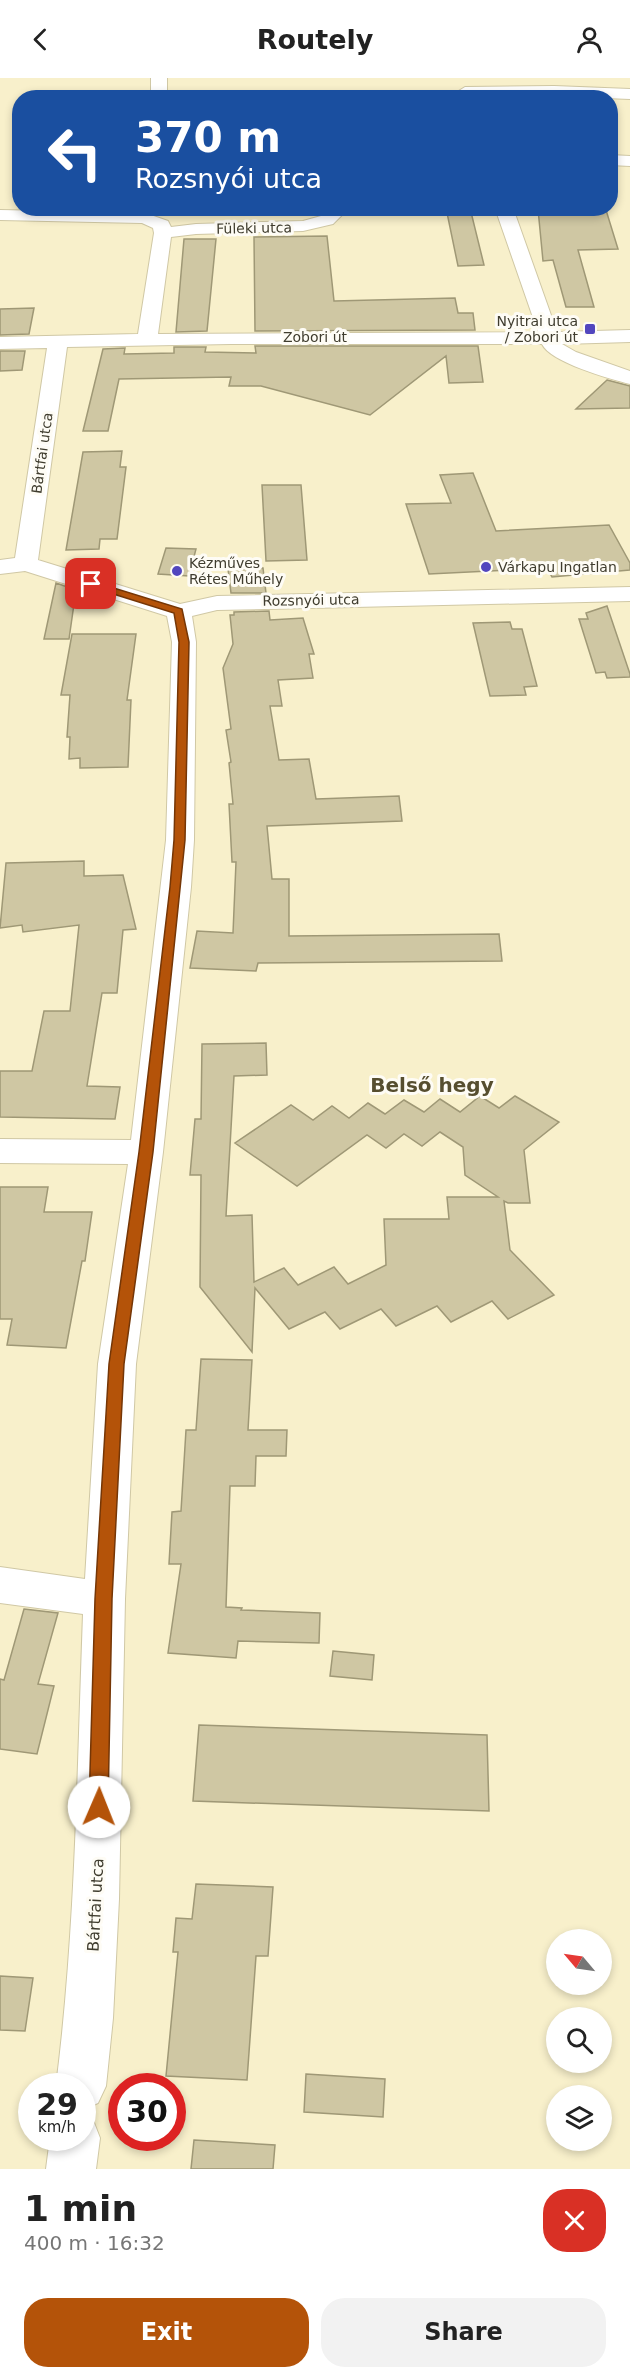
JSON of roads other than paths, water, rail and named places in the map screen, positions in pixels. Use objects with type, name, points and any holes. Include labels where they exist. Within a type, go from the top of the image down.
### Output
[{"type":"street","points":[[464,89],[509,90]]},
{"type":"street","points":[[49,216],[146,218],[162,225],[163,233],[147,340]]},
{"type":"street","name":"Füleki utca","points":[[163,233],[196,229],[303,226],[327,220],[331,216]]},
{"type":"street","points":[[507,216],[553,347],[569,356],[630,378]]},
{"type":"street","name":"Zobori út","points":[[0,343],[373,337],[630,336]]},
{"type":"street","name":"Bártfai utca","points":[[26,564],[58,342]]},
{"type":"street","points":[[0,567],[26,564],[179,612]]},
{"type":"street","name":"Rozsnyói utca","points":[[179,612],[217,603],[630,594]]},
{"type":"street","name":"Bártfai utca","points":[[83,2073],[89,2018],[96,1899],[104,1599],[117,1364],[146,1152],[180,840],[184,642],[179,612]]},
{"type":"street","points":[[0,1151],[146,1152]]},
{"type":"street","points":[[0,1585],[104,1599]]},
{"type":"street","points":[[71,2169],[73,2151]]},
{"type":"place","name":"Nyitrai utca / Zobori út","points":[[590,329]]},
{"type":"place","name":"Várkapu Ingatlan","points":[[486,567]]},
{"type":"place","name":"Kézműves Rétes Műhely","points":[[177,571]]},
{"type":"district","name":"Belső hegy","points":[[432,1085]]}]
